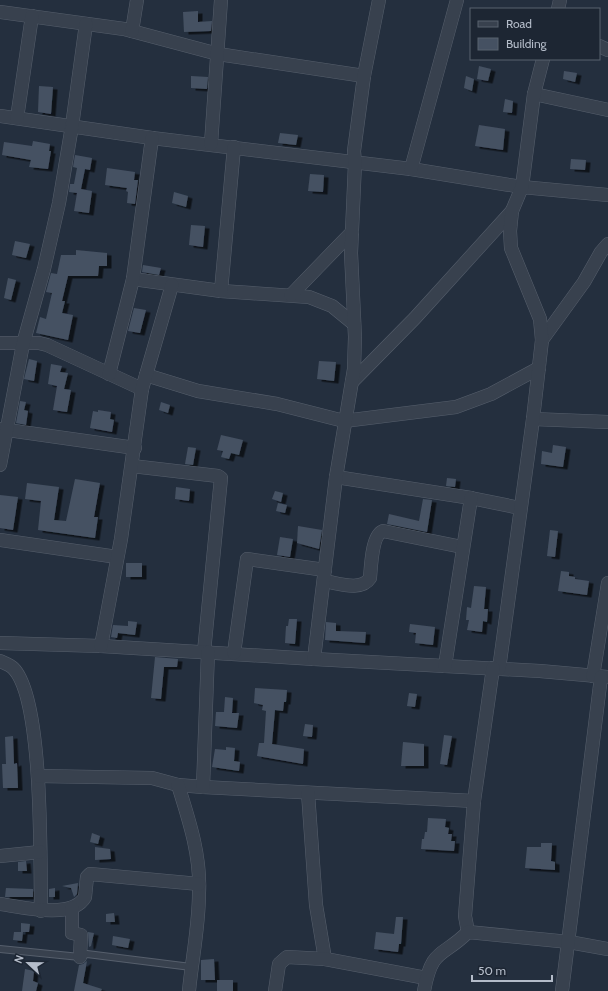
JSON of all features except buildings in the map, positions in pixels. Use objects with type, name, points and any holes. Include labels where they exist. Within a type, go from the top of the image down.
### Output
[{"type":"street","points":[[128,0],[128,30]]},
{"type":"street","points":[[128,30],[137,0]]},
{"type":"street","points":[[211,144],[221,0]]},
{"type":"street","points":[[314,659],[336,477],[344,421],[352,382],[355,354],[351,253],[356,163],[354,151],[364,76],[379,0]]},
{"type":"street","points":[[411,170],[457,0]]},
{"type":"street","points":[[0,12],[128,30],[218,54],[364,76]]},
{"type":"street","points":[[17,118],[32,16]]},
{"type":"street","points":[[0,465],[3,429],[23,344],[52,238],[72,126],[86,24]]},
{"type":"street","points":[[352,382],[415,318],[512,211],[522,187],[534,94],[543,60]]},
{"type":"street","points":[[534,94],[608,110]]},
{"type":"street","points":[[0,116],[152,138],[211,144],[411,170],[522,187],[608,195]]},
{"type":"street","points":[[109,374],[133,279],[152,138]]},
{"type":"street","points":[[221,291],[234,147]]},
{"type":"street","points":[[468,932],[465,916],[474,801],[520,508],[533,419],[542,340],[540,319],[511,248],[512,211]]},
{"type":"street","points":[[292,295],[352,232]]},
{"type":"street","points":[[542,340],[584,282],[601,252],[608,244]]},
{"type":"street","points":[[133,279],[221,291],[292,295],[322,301],[332,306],[354,324]]},
{"type":"street","points":[[101,646],[135,448],[142,389],[172,285]]},
{"type":"street","points":[[0,343],[39,343],[55,347],[142,389]]},
{"type":"street","points":[[146,375],[198,391],[277,404],[344,421],[456,407],[491,394],[539,368]]},
{"type":"street","points":[[533,419],[608,422]]},
{"type":"street","points":[[3,429],[135,448]]},
{"type":"street","points":[[132,466],[218,476],[221,478],[206,652],[203,788]]},
{"type":"street","points":[[336,477],[471,498],[520,508]]},
{"type":"street","points":[[445,666],[462,548],[471,498]]},
{"type":"street","points":[[234,654],[247,559],[325,576],[358,586],[367,582],[370,578],[376,538],[380,532],[383,531],[462,548]]},
{"type":"street","points":[[0,540],[117,557]]},
{"type":"street","points":[[562,991],[601,676],[608,583]]},
{"type":"street","points":[[0,643],[101,646],[496,668],[601,676]]},
{"type":"street","points":[[0,661],[13,669],[26,693],[32,711],[38,776],[41,911]]},
{"type":"street","points":[[38,776],[152,778],[178,785],[203,788],[474,801]]},
{"type":"street","points":[[178,785],[192,830],[197,856],[199,884],[188,991]]},
{"type":"street","points":[[308,793],[316,905],[325,959]]},
{"type":"street","points":[[0,856],[40,852]]},
{"type":"street","points":[[0,904],[41,911],[72,908],[84,899],[87,877],[90,874],[199,884]]},
{"type":"street","points":[[72,908],[72,933],[81,935],[80,957]]},
{"type":"street","points":[[468,932],[569,942],[608,949]]},
{"type":"street","points":[[424,991],[430,965],[436,956],[458,942],[468,932]]},
{"type":"street","points":[[275,991],[279,964],[287,957],[325,959],[426,978]]},
{"type":"lane","points":[[0,949],[80,957],[87,954],[191,967]]}]
